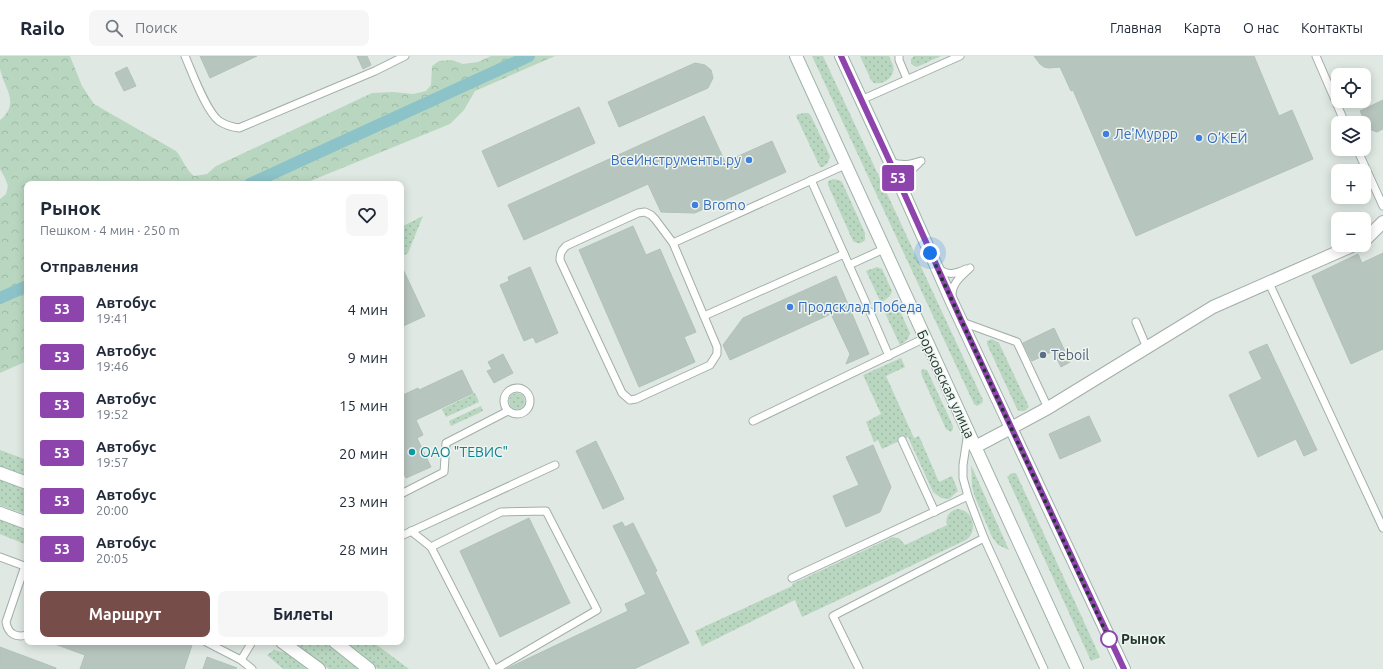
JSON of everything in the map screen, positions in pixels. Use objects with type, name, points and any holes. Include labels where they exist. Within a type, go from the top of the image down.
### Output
[{"type":"main road","name":"Борковская улица","points":[[796,56],[1077,669]]},
{"type":"main road","points":[[841,56],[901,185],[952,302],[1124,669]]},
{"type":"main road","points":[[1371,234],[1383,222]]},
{"type":"main road","points":[[975,447],[1048,408],[1213,307],[1338,252]]},
{"type":"main road","points":[[0,473],[24,482]]},
{"type":"main road","points":[[0,513],[24,522]]},
{"type":"main road","points":[[286,645],[319,669]]},
{"type":"main road","points":[[339,645],[369,669]]},
{"type":"lane","points":[[185,56],[211,112],[219,121],[230,127],[240,128],[406,56]]},
{"type":"lane","points":[[899,56],[899,60],[907,79]]},
{"type":"lane","points":[[861,100],[960,56]]},
{"type":"lane","points":[[1316,56],[1343,116]]},
{"type":"lane","points":[[1360,156],[1383,206]]},
{"type":"lane","points":[[890,162],[899,165],[910,165],[921,161],[905,176],[901,185]]},
{"type":"lane","points":[[673,243],[845,165]]},
{"type":"lane","points":[[812,180],[866,303]]},
{"type":"lane","points":[[645,212],[651,215],[673,243],[704,316],[717,347],[717,354],[710,365],[636,400],[630,400],[622,393],[560,260],[562,250],[566,246],[638,213],[645,212]]},
{"type":"lane","points":[[849,265],[884,248]]},
{"type":"lane","points":[[704,316],[844,254]]},
{"type":"lane","points":[[936,266],[943,272],[950,274],[958,273],[970,268],[955,284],[952,291],[952,302]]},
{"type":"lane","points":[[1268,283],[1383,528]]},
{"type":"lane","points":[[870,312],[889,356]]},
{"type":"lane","points":[[962,322],[1017,342],[1048,408]]},
{"type":"lane","points":[[1136,322],[1147,348]]},
{"type":"lane","points":[[753,421],[925,338]]},
{"type":"lane","points":[[404,492],[444,472],[446,443],[508,411]]},
{"type":"lane","points":[[968,432],[963,465],[963,478],[968,496],[984,538],[1044,669]]},
{"type":"lane","points":[[902,440],[935,512]]},
{"type":"lane","points":[[404,534],[555,465]]},
{"type":"lane","points":[[792,578],[968,496]]},
{"type":"lane","points":[[411,531],[431,546],[495,669],[597,610],[546,511],[501,512],[431,546]]},
{"type":"lane","points":[[859,669],[833,616],[984,538]]},
{"type":"lane","points":[[0,557],[24,566]]},
{"type":"lane","points":[[24,572],[6,622],[7,628],[11,633],[17,636],[24,635]]},
{"type":"lane","points":[[212,645],[241,660],[252,669]]},
{"type":"lane","points":[[241,660],[250,645]]},
{"type":"green space","points":[[0,56],[70,56],[82,86],[94,104],[176,151],[188,170],[194,176],[207,174],[216,166],[372,93],[393,92],[413,94],[426,91],[431,85],[432,66],[439,61],[452,60],[463,64],[478,62],[491,56],[555,56],[475,91],[464,110],[450,124],[310,181],[24,181],[24,362],[0,373],[0,199],[6,194],[8,186],[0,169],[0,120],[6,113],[10,101],[0,69]]},
{"type":"green space","points":[[812,56],[823,56],[983,400],[982,403],[977,406],[974,404]]},
{"type":"green space","points":[[860,56],[889,56],[893,65],[893,73],[882,83],[874,83],[871,80]]},
{"type":"green space","points":[[914,56],[941,56],[917,67],[911,64],[911,59]]},
{"type":"green space","points":[[808,113],[811,116],[830,156],[828,163],[823,167],[820,167],[796,116],[798,114]]},
{"type":"green space","points":[[833,179],[842,182],[865,233],[865,240],[861,243],[853,241],[828,185],[828,181]]},
{"type":"green space","points":[[423,216],[408,253],[404,255],[404,226]]},
{"type":"green space","points":[[877,267],[882,269],[892,291],[890,296],[881,303],[866,271]]},
{"type":"green space","points":[[895,309],[900,311],[910,333],[908,339],[900,345],[885,313]]},
{"type":"green space","points":[[992,339],[999,343],[1029,407],[1024,411],[1019,411],[1017,409],[987,344],[987,341]]},
{"type":"green space","points":[[901,358],[905,367],[886,376],[914,438],[919,436],[939,482],[952,476],[958,491],[949,499],[941,498],[933,492],[908,437],[882,449],[878,440],[874,442],[866,422],[881,414],[863,375]]},
{"type":"green space","points":[[923,369],[927,370],[953,426],[951,432],[946,429],[922,376],[921,371]]},
{"type":"green space","points":[[475,393],[479,402],[446,417],[442,409]]},
{"type":"green space","points":[[517,393],[523,395],[525,401],[523,407],[517,409],[511,407],[509,401],[511,395]]},
{"type":"green space","points":[[481,406],[483,411],[451,426],[449,421]]},
{"type":"green space","points":[[0,450],[24,459],[24,476],[0,467]]},
{"type":"green space","points":[[971,465],[1009,550],[998,545],[992,537],[972,487]]},
{"type":"green space","points":[[1012,473],[1016,473],[1100,657],[1091,661],[1007,477]]},
{"type":"green space","points":[[0,480],[24,489],[24,514],[0,505]]},
{"type":"green space","points":[[957,509],[963,510],[967,513],[972,521],[972,531],[966,540],[802,617],[795,600],[702,646],[695,631],[893,537],[900,539],[905,545],[947,525],[948,515]]},
{"type":"green space","points":[[0,519],[24,528],[24,544],[0,534]]},
{"type":"green space","points":[[297,645],[329,645],[358,669],[329,669]]},
{"type":"green space","points":[[349,645],[377,645],[409,669],[378,669]]},
{"type":"green space","points":[[274,650],[287,653],[307,669],[283,669],[267,655]]},
{"type":"building","points":[[200,56],[257,56],[210,78]]},
{"type":"building","points":[[357,56],[367,56],[371,65],[363,69]]},
{"type":"building","name":"О’КЕЙ","points":[[1034,56],[1254,56],[1279,116],[1292,110],[1313,159],[1136,236],[1073,90],[1071,91],[1060,67],[1044,67]]},
{"type":"building","points":[[695,63],[705,65],[711,70],[713,78],[708,88],[619,127],[608,102]]},
{"type":"building","points":[[127,67],[136,86],[124,91],[115,73]]},
{"type":"building","points":[[1383,100],[1383,129],[1377,132],[1371,130],[1371,116],[1362,116],[1360,111],[1366,108],[1371,108],[1371,106]]},
{"type":"building","points":[[579,107],[595,143],[498,187],[482,151]]},
{"type":"building","points":[[704,116],[725,162],[772,141],[786,172],[695,213],[661,212],[648,184],[524,240],[508,205]]},
{"type":"building","points":[[633,226],[646,255],[660,249],[696,332],[684,337],[695,362],[639,387],[579,250]]},
{"type":"building","points":[[1383,253],[1383,349],[1351,364],[1312,276],[1358,254],[1362,263]]},
{"type":"building","points":[[530,267],[558,333],[536,343],[533,337],[524,341],[500,285],[509,281],[508,277]]},
{"type":"building","points":[[404,271],[425,316],[404,326]]},
{"type":"building","points":[[836,276],[869,354],[846,364],[850,354],[831,314],[730,360],[723,345],[743,318]]},
{"type":"building","points":[[1054,328],[1070,362],[1061,367],[1053,351],[1032,361],[1023,343]]},
{"type":"building","points":[[1267,344],[1317,450],[1304,456],[1296,439],[1258,457],[1229,395],[1262,379],[1249,352]]},
{"type":"building","points":[[503,354],[513,373],[494,383],[487,371],[492,369],[488,362]]},
{"type":"building","points":[[462,370],[473,393],[416,420],[423,435],[417,438],[431,467],[406,478],[404,474],[404,395],[418,388],[419,390]]},
{"type":"building","points":[[1089,416],[1101,441],[1060,459],[1049,434]]},
{"type":"building","points":[[596,441],[624,499],[603,509],[576,451]]},
{"type":"building","points":[[873,445],[891,487],[880,512],[846,527],[833,496],[859,485],[846,457]]},
{"type":"building","points":[[529,518],[570,603],[500,637],[460,551]]},
{"type":"building","points":[[622,522],[625,527],[633,523],[657,571],[655,572],[689,643],[634,669],[506,669],[628,611],[625,604],[646,594],[613,526]]},
{"type":"building","points":[[58,645],[192,645],[184,669],[80,669],[85,655]]},
{"type":"building","points":[[0,647],[56,668],[56,669],[0,669]]},
{"type":"building","points":[[207,657],[237,668],[203,669]]},
{"type":"waterway","points":[[257,181],[529,56]]},
{"type":"waterway","points":[[0,298],[24,287]]},
{"type":"bus line","name":"53","points":[[841,56],[941,278],[1124,669]]},
{"type":"place","name":"Ле'Муррр","points":[[1106,134]]},
{"type":"place","name":"О’КЕЙ","points":[[1199,138]]},
{"type":"place","name":"ВсеИнструменты.ру","points":[[749,160]]},
{"type":"place","name":"Bromo","points":[[695,205]]},
{"type":"place","name":"Продсклад Победа","points":[[790,307]]},
{"type":"place","name":"Teboil","points":[[1043,355]]},
{"type":"place","name":"ОАО \"ТЕВИС\"","points":[[412,452]]},
{"type":"place","name":"Рынок","points":[[1109,639]]},
{"type":"route","points":[[930,253],[1109,639]]}]
